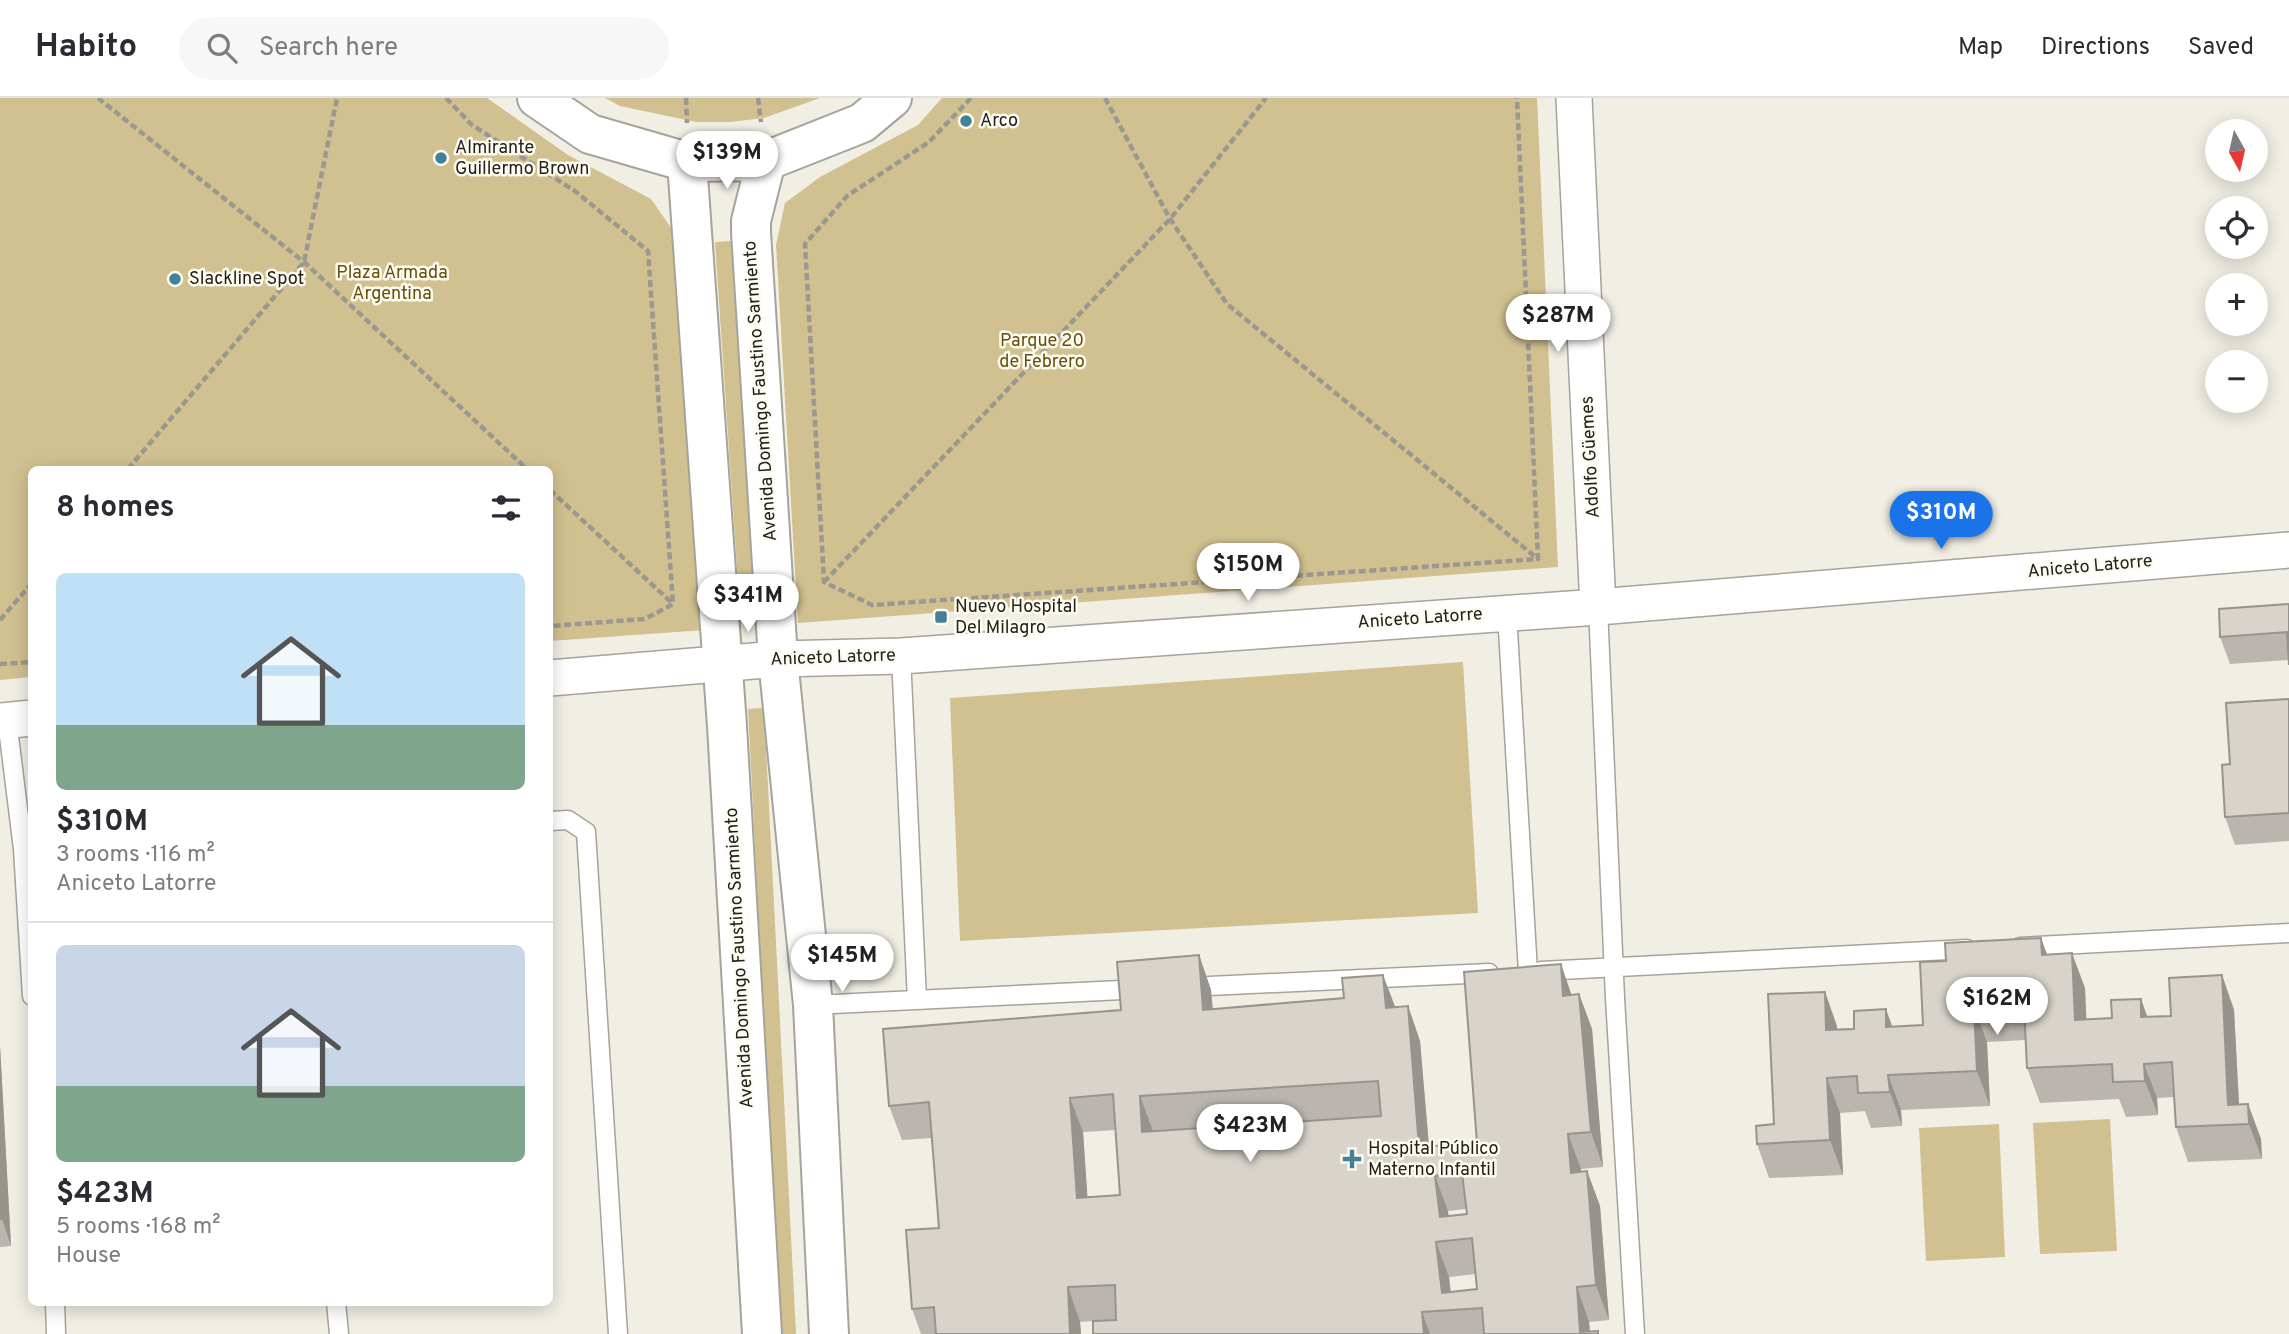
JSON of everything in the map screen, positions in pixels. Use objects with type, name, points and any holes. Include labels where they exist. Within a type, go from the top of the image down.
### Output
[{"type":"main road","points":[[537,98],[590,134],[687,162],[766,161],[862,123],[892,98]]},
{"type":"main road","name":"Avenida Domingo Faustino Sarmiento","points":[[766,161],[751,221],[778,659],[813,1005],[829,1334]]},
{"type":"main road","name":"Avenida Domingo Faustino Sarmiento","points":[[687,162],[723,665],[762,1334]]},
{"type":"street","name":"Adolfo Güemes","points":[[1574,98],[1598,607]]},
{"type":"street","name":"Aniceto Latorre","points":[[553,678],[778,659],[901,656],[1598,607],[2289,551]]},
{"type":"lane","points":[[1598,607],[1634,1334]]},
{"type":"lane","points":[[1507,613],[1514,972]]},
{"type":"lane","points":[[901,656],[917,1000]]},
{"type":"lane","points":[[13,720],[28,878]]},
{"type":"lane","points":[[553,821],[568,820],[586,832],[618,1334]]},
{"type":"lane","points":[[813,1005],[2289,933]]},
{"type":"lane","points":[[55,1306],[56,1334]]},
{"type":"lane","points":[[337,1306],[339,1334]]},
{"type":"path","points":[[98,98],[304,262],[524,466]]},
{"type":"path","points":[[131,466],[304,262],[337,98]]},
{"type":"path","points":[[446,98],[472,125],[575,191],[648,251],[673,604]]},
{"type":"path","points":[[824,582],[805,244],[847,196],[929,142],[971,98]]},
{"type":"path","points":[[1105,98],[1170,219],[1227,304],[1538,559]]},
{"type":"path","points":[[824,582],[1170,219],[1266,98]]},
{"type":"path","points":[[1517,98],[1538,559]]},
{"type":"path","points":[[553,493],[673,604]]},
{"type":"path","points":[[824,582],[873,605],[1538,559]]},
{"type":"path","points":[[0,620],[28,588]]},
{"type":"path","points":[[553,626],[645,619],[673,604]]},
{"type":"path","points":[[0,664],[28,662]]},
{"type":"green space","name":"Plaza Armada Argentina","points":[[0,98],[487,98],[568,155],[651,199],[674,232],[704,630],[553,641],[553,466],[28,466],[28,677],[0,680]]},
{"type":"green space","points":[[605,98],[820,98],[764,118],[696,122],[620,106]]},
{"type":"green space","name":"Parque 20 de Febrero","points":[[942,98],[1537,98],[1558,567],[798,623],[776,245],[785,203],[820,177],[918,125]]},
{"type":"green space","points":[[731,241],[755,597],[739,598],[715,242]]},
{"type":"green space","points":[[1463,662],[1478,913],[960,941],[950,698]]},
{"type":"green space","points":[[764,708],[796,1334],[780,1334],[748,709]]},
{"type":"green space","points":[[2110,1119],[2117,1251],[2040,1254],[2033,1123]]},
{"type":"green space","points":[[1999,1124],[2005,1257],[1926,1261],[1919,1128]]},
{"type":"building","points":[[2289,604],[2289,665],[2287,632],[2220,637],[2219,609]]},
{"type":"building","points":[[2289,699],[2289,813],[2225,817],[2222,765],[2230,764],[2226,703]]},
{"type":"building","points":[[2041,938],[2042,955],[2072,953],[2075,1020],[2112,1018],[2111,1000],[2141,999],[2141,1017],[2171,1016],[2169,978],[2222,975],[2228,1105],[2248,1104],[2249,1124],[2176,1127],[2172,1062],[2144,1064],[2145,1081],[2113,1082],[2112,1064],[2027,1068],[2024,1005],[1974,1007],[1977,1071],[1888,1075],[1890,1092],[1858,1093],[1857,1076],[1827,1078],[1830,1140],[1757,1144],[1756,1126],[1774,1124],[1768,994],[1825,992],[1826,1030],[1854,1029],[1854,1011],[1886,1009],[1886,1027],[1923,1025],[1920,962],[1946,961],[1945,943]]},
{"type":"building","name":"Hospital Público Materno Infantil","points":[[1199,955],[1203,1010],[1344,998],[1342,978],[1383,975],[1386,1008],[1408,1006],[1419,1147],[1477,1143],[1464,972],[1561,964],[1563,996],[1579,994],[1591,1132],[1568,1134],[1571,1173],[1587,1171],[1596,1285],[1577,1287],[1580,1332],[1598,1331],[1598,1334],[1484,1334],[1482,1308],[1422,1312],[1424,1334],[1093,1334],[1093,1321],[1116,1320],[1115,1285],[1068,1287],[1070,1334],[936,1334],[934,1307],[912,1309],[906,1230],[939,1228],[929,1102],[889,1106],[883,1029],[1121,1010],[1117,962]],"holes":[[[1378,1081],[1381,1116],[1142,1132],[1140,1096]],[[1113,1094],[1120,1195],[1077,1198],[1070,1098]],[[1462,1173],[1467,1214],[1440,1217],[1435,1176]],[[1472,1238],[1477,1289],[1442,1293],[1436,1242]]]},
{"type":"place","name":"Arco","points":[[966,121]]},
{"type":"place","name":"Almirante Guillermo Brown","points":[[441,158]]},
{"type":"place","name":"Slackline Spot","points":[[175,279]]},
{"type":"place","name":"Nuevo Hospital Del Milagro","points":[[941,617]]},
{"type":"place","name":"Hospital Público Materno Infantil","points":[[1352,1159]]}]
